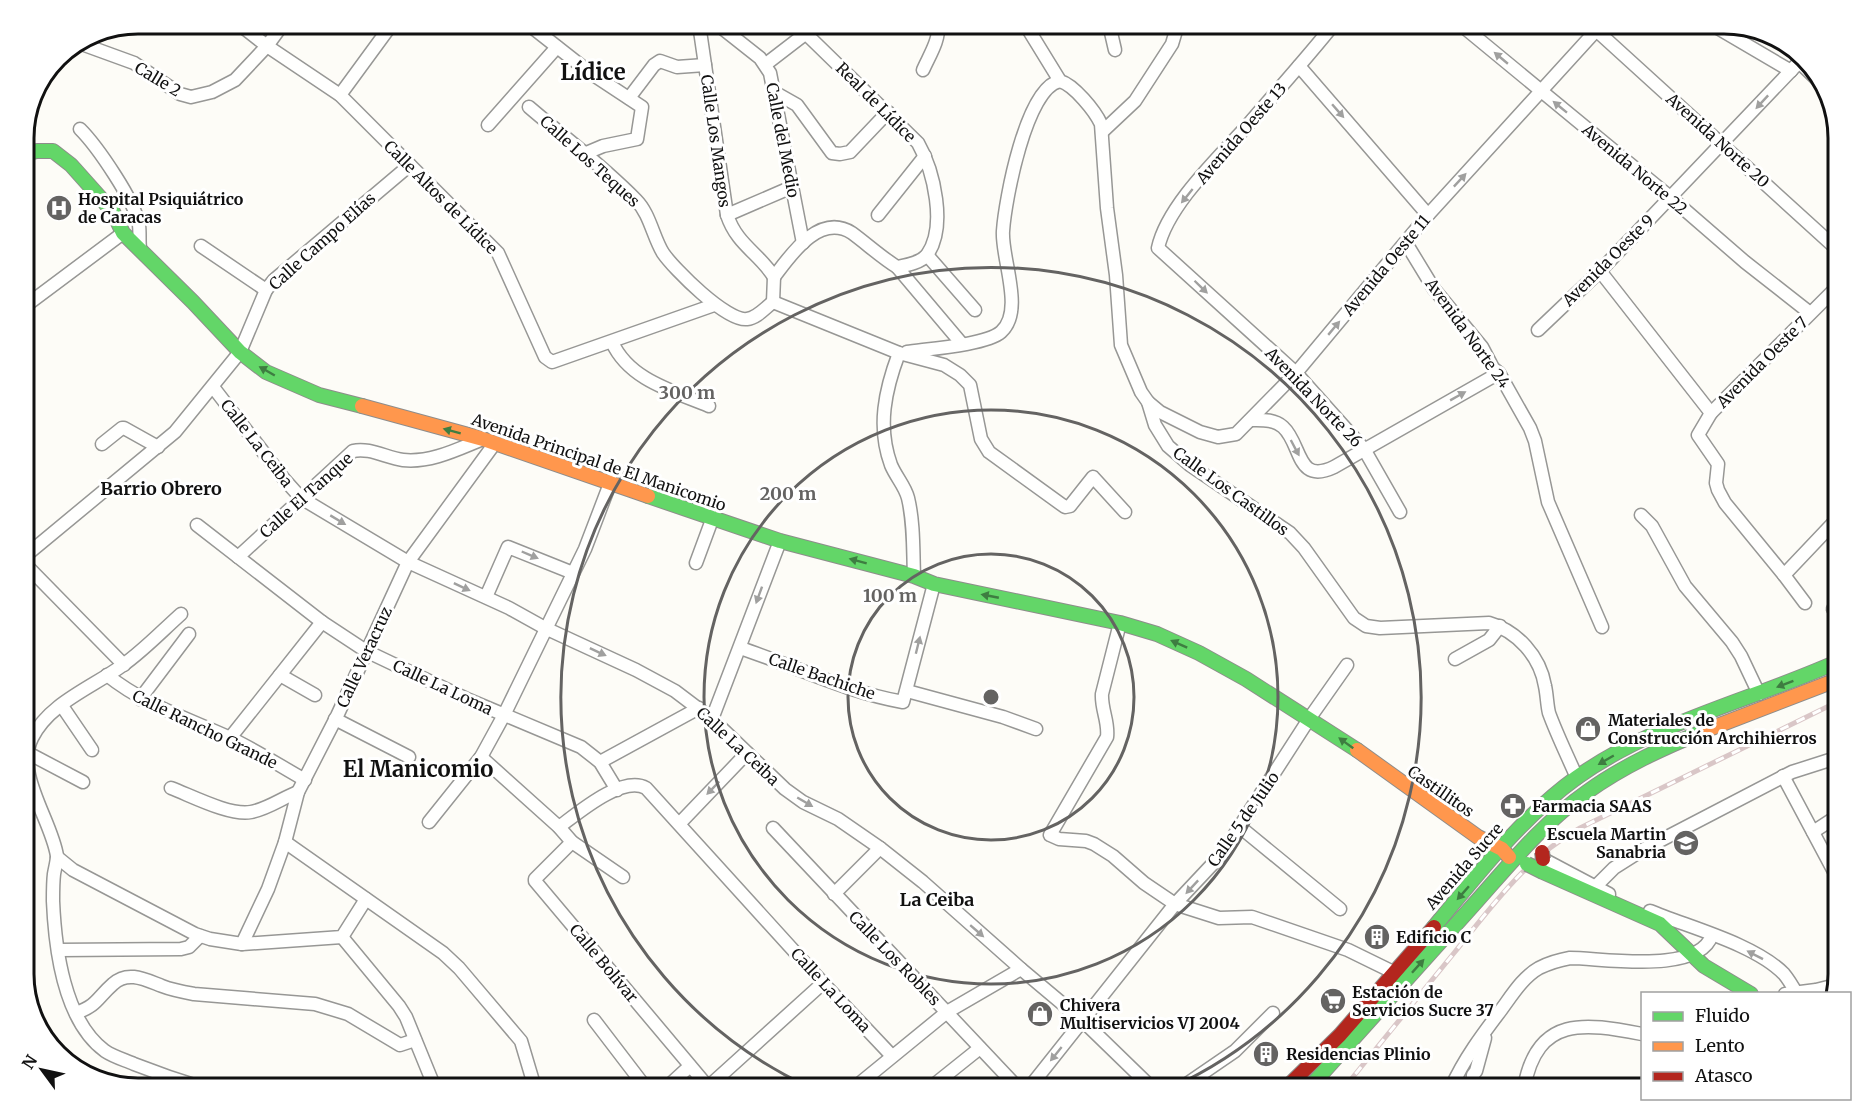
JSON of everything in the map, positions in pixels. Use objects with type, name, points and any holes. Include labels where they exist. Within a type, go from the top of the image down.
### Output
[{"type":"street","name":"Calle Altos de Lídice","points":[[252,34],[340,95],[499,255],[546,359],[552,362],[714,305]]},
{"type":"street","name":"Calle 2","points":[[90,47],[134,63],[173,90],[191,97],[212,92],[235,80],[276,34]]},
{"type":"street","points":[[340,95],[382,34]]},
{"type":"street","points":[[540,34],[589,72],[642,107],[638,138],[603,146],[584,154]]},
{"type":"street","name":"Calle Los Mangos","points":[[700,34],[730,226],[746,248],[766,264],[774,277]]},
{"type":"street","name":"Calle del Medio","points":[[730,34],[760,57],[770,73],[803,243]]},
{"type":"street","points":[[766,64],[805,34]]},
{"type":"street","name":"Real de Lídice","points":[[805,34],[823,48],[918,143],[925,156],[938,209],[936,231],[927,255]]},
{"type":"street","points":[[923,70],[938,34]]},
{"type":"street","name":"Calle Los Castillos","points":[[1031,34],[1060,81],[1071,87],[1097,116],[1102,132],[1121,345],[1148,402],[1155,425],[1168,446],[1190,465],[1290,533],[1304,548],[1354,618],[1366,626],[1380,628],[1489,623],[1500,626]]},
{"type":"street","points":[[1111,34],[1115,50]]},
{"type":"street","points":[[1102,132],[1135,101],[1173,44],[1176,34]]},
{"type":"street","name":"Avenida Oeste 13","points":[[1158,248],[1163,231],[1174,212],[1208,169],[1326,34]]},
{"type":"street","name":"Avenida Norte 22","points":[[1472,34],[1670,197],[1745,262],[1810,313]]},
{"type":"street","name":"Avenida Oeste 11","points":[[1148,402],[1175,421],[1200,432],[1218,437],[1236,434],[1296,373],[1428,215],[1593,34]]},
{"type":"street","name":"Avenida Norte 20","points":[[1606,34],[1828,241]]},
{"type":"street","points":[[1734,35],[1797,64]]},
{"type":"street","points":[[488,125],[556,47]]},
{"type":"street","points":[[629,98],[654,65],[660,61],[677,67],[705,65]]},
{"type":"street","name":"Avenida Oeste 9","points":[[1538,330],[1600,271],[1797,64]]},
{"type":"street","points":[[1299,66],[1428,215]]},
{"type":"street","points":[[899,353],[988,338],[1001,332],[1011,316],[1009,271],[1003,230],[1011,186],[1024,131],[1033,109],[1052,84],[1060,81]]},
{"type":"street","points":[[774,92],[797,105],[832,153],[850,152],[888,112]]},
{"type":"street","name":"Calle Los Teques","points":[[529,107],[637,201],[668,258],[714,305],[737,319],[744,320],[756,316],[773,302]]},
{"type":"street","points":[[80,129],[95,145],[134,211],[139,225],[140,249]]},
{"type":"street","name":"Avenida Principal de El Manicomio","points":[[35,151],[53,151],[71,165],[113,212],[123,233],[240,352],[266,372],[320,395],[489,441],[611,481],[780,541],[914,576],[934,584],[1120,623],[1157,634],[1198,653],[1334,734],[1393,778]]},
{"type":"street","points":[[878,215],[925,156]]},
{"type":"street","name":"Calle Campo Elías","points":[[35,548],[175,432],[240,352],[266,290],[274,280],[410,165]]},
{"type":"street","points":[[727,215],[792,187]]},
{"type":"street","points":[[962,344],[897,267],[845,230],[838,228],[818,231],[795,250],[774,277],[773,302],[899,353],[944,364],[970,385],[981,439],[989,452],[1065,507],[1070,506],[1093,477],[1125,512]]},
{"type":"street","points":[[35,299],[123,233]]},
{"type":"street","name":"Avenida Norte 24","points":[[1406,243],[1434,289],[1482,347],[1530,428],[1548,502],[1602,627]]},
{"type":"street","points":[[201,246],[266,290]]},
{"type":"street","name":"Avenida Norte 26","points":[[1158,248],[1296,373],[1364,449],[1400,512]]},
{"type":"street","points":[[897,267],[918,261],[927,255],[975,310]]},
{"type":"street","points":[[1600,271],[1711,413],[1698,435],[1718,465],[1716,479],[1718,490],[1744,528],[1784,575],[1804,603]]},
{"type":"street","name":"Avenida Oeste 7","points":[[1711,413],[1828,296]]},
{"type":"street","points":[[612,342],[618,357],[628,367],[650,381],[709,406]]},
{"type":"street","points":[[899,353],[886,392],[883,431],[892,468],[908,496],[914,576]]},
{"type":"street","points":[[1251,420],[1276,423],[1285,429],[1302,462],[1314,472],[1326,471],[1499,373]]},
{"type":"street","name":"Calle La Ceiba","points":[[213,387],[284,479],[302,498],[408,562],[486,597],[675,691],[712,719],[785,789],[838,819],[923,882],[1083,1021],[1142,1078]]},
{"type":"street","points":[[102,444],[124,428],[158,447]]},
{"type":"street","name":"Calle El Tanque","points":[[238,557],[353,451],[363,450],[417,461],[489,441]]},
{"type":"street","name":"Calle Veracruz","points":[[242,944],[268,889],[285,842],[298,792],[335,719],[408,562],[489,441]]},
{"type":"street","points":[[429,822],[481,757],[504,715],[585,549],[611,481]]},
{"type":"street","points":[[1641,515],[1652,526],[1685,586],[1732,642],[1759,694]]},
{"type":"street","points":[[696,562],[713,517]]},
{"type":"street","name":"Calle La Loma","points":[[197,525],[322,622],[366,651],[438,686],[573,742],[590,752],[600,762],[617,790]]},
{"type":"street","points":[[1784,575],[1828,529]]},
{"type":"street","points":[[712,719],[780,541]]},
{"type":"street","points":[[486,597],[508,547],[573,573]]},
{"type":"street","points":[[35,574],[124,665]]},
{"type":"street","points":[[905,696],[934,584]]},
{"type":"street","points":[[35,733],[50,714],[124,665],[181,614]]},
{"type":"street","points":[[230,738],[322,622]]},
{"type":"street","points":[[1120,623],[1102,694],[1101,705],[1108,729],[1107,737],[1050,833],[1052,837],[1094,844],[1175,904],[1219,918],[1252,917],[1348,950],[1393,972]]},
{"type":"street","points":[[1455,659],[1489,640],[1500,626],[1517,636],[1536,662],[1545,684],[1549,712],[1577,778]]},
{"type":"street","points":[[140,699],[189,634]]},
{"type":"street","name":"Calle Bachiche","points":[[740,648],[779,661],[844,688],[905,696],[1002,717],[1036,729]]},
{"type":"street","name":"Calle 5 de Julio","points":[[1037,1078],[1175,904],[1222,854],[1309,719],[1347,665]]},
{"type":"street","name":"Avenida Sucre","points":[[1530,858],[1518,830],[1577,778],[1602,762],[1647,739],[1828,666]]},
{"type":"street","name":"Calle Rancho Grande","points":[[107,675],[140,699],[230,738],[305,780]]},
{"type":"street","points":[[280,675],[315,695]]},
{"type":"street","name":"Avenida Sucre","points":[[1296,1078],[1345,1029],[1393,972],[1530,858],[1547,823],[1584,793],[1660,750],[1828,684]]},
{"type":"street","points":[[62,706],[92,750]]},
{"type":"street","points":[[600,762],[699,708]]},
{"type":"street","points":[[335,719],[409,757]]},
{"type":"street","points":[[680,823],[747,753]]},
{"type":"street","points":[[35,757],[83,782]]},
{"type":"street","points":[[481,757],[559,827],[572,842],[623,877]]},
{"type":"street","points":[[1792,992],[1783,974],[1767,961],[1713,935],[1594,890],[1614,868],[1629,858],[1783,776],[1828,761]]},
{"type":"street","points":[[1783,776],[1828,860]]},
{"type":"street","name":"Castillitos","points":[[1393,778],[1478,837],[1530,858],[1660,924],[1704,966],[1749,992]]},
{"type":"street","name":"Calle La Loma","points":[[559,827],[594,801],[617,790],[636,785],[646,788],[892,1056]]},
{"type":"street","points":[[171,788],[242,813],[262,808],[298,792]]},
{"type":"street","points":[[35,793],[57,856],[73,870],[200,936],[242,944],[342,937]]},
{"type":"street","points":[[1813,832],[1828,822]]},
{"type":"street","points":[[1530,858],[1547,823]]},
{"type":"street","points":[[1240,827],[1340,909]]},
{"type":"street","name":"Calle Los Robles","points":[[773,828],[1008,1078]]},
{"type":"street","points":[[285,842],[443,953],[459,968],[521,1041],[532,1078]]},
{"type":"street","name":"Calle Bolívar","points":[[572,842],[534,879],[535,881],[700,1078]]},
{"type":"street","points":[[834,894],[880,848]]},
{"type":"street","points":[[57,856],[53,877],[53,902],[62,978],[76,1013],[84,1027],[106,1051],[173,1078]]},
{"type":"street","name":"Avenida Sucre","points":[[1318,1078],[1488,889],[1530,858]]},
{"type":"street","points":[[342,937],[366,899]]},
{"type":"street","points":[[1456,1078],[1467,1056],[1492,1022],[1528,977],[1538,969],[1558,960],[1588,958],[1653,962],[1670,960],[1691,955],[1705,948],[1713,935]]},
{"type":"street","points":[[59,950],[181,949],[189,947],[200,936]]},
{"type":"street","points":[[342,937],[406,1017],[431,1078]]},
{"type":"street","points":[[867,1078],[947,1012],[1021,969]]},
{"type":"street","points":[[76,1013],[90,1008],[113,983],[122,978],[134,976],[180,992],[315,1004],[348,1014],[400,1045],[415,1040]]},
{"type":"street","points":[[720,1078],[823,983]]},
{"type":"street","points":[[1801,992],[1828,987]]},
{"type":"street","points":[[1196,1078],[1235,1051],[1273,1013]]},
{"type":"street","points":[[594,1020],[638,1078]]},
{"type":"street","points":[[1473,1078],[1492,1022]]},
{"type":"street","points":[[1526,1078],[1529,1066],[1540,1047],[1566,1029],[1593,1026],[1641,1034]]},
{"type":"street","points":[[942,1078],[980,1048]]},
{"type":"street","points":[[677,1078],[690,1066]]},
{"type":"railway","points":[[1352,1078],[1511,884],[1560,840],[1580,828],[1828,706]]},
{"type":"traffic: fast","points":[[35,151],[53,151],[71,165],[113,212],[123,233],[240,352],[266,372],[319,395],[362,406]]},
{"type":"traffic: fast","points":[[648,496],[780,541],[914,576],[934,584],[1120,623],[1157,634],[1199,653],[1246,679],[1357,750]]},
{"type":"traffic: fast","points":[[1434,927],[1518,829],[1556,794],[1606,758],[1671,727],[1828,666]]},
{"type":"traffic: fast","points":[[1318,1078],[1510,864],[1554,819],[1587,792],[1615,774],[1658,751],[1704,731]]},
{"type":"traffic: fast","points":[[1527,864],[1543,872]]},
{"type":"traffic: fast","points":[[1543,872],[1660,924],[1704,966],[1748,992]]},
{"type":"traffic: slow","points":[[362,406],[483,439],[648,496]]},
{"type":"traffic: slow","points":[[1704,731],[1828,683]]},
{"type":"traffic: slow","points":[[1357,750],[1478,837],[1502,849],[1509,857]]},
{"type":"traffic: jam","points":[[1542,852],[1543,859]]},
{"type":"traffic: jam","points":[[1296,1078],[1340,1035],[1434,927]]},
{"type":"place","name":"Hospital Psiquiátrico de Caracas","points":[[59,208]]},
{"type":"place","name":"Materiales de Construcción Archihierros","points":[[1588,729]]},
{"type":"place","name":"Farmacia SAAS","points":[[1513,806]]},
{"type":"place","name":"Escuela Martin Sanabria","points":[[1686,843]]},
{"type":"place","name":"Edificio C","points":[[1377,937]]},
{"type":"place","name":"Estación de Servicios Sucre 37","points":[[1333,1001]]},
{"type":"place","name":"Chivera Multiservicios VJ 2004","points":[[1040,1014]]},
{"type":"place","name":"Residencias Plinio","points":[[1266,1054]]},
{"type":"district","name":"Lídice","points":[[593,72]]},
{"type":"district","name":"Barrio Obrero","points":[[161,489]]},
{"type":"district","name":"El Manicomio","points":[[418,769]]},
{"type":"district","name":"La Ceiba","points":[[937,900]]}]
